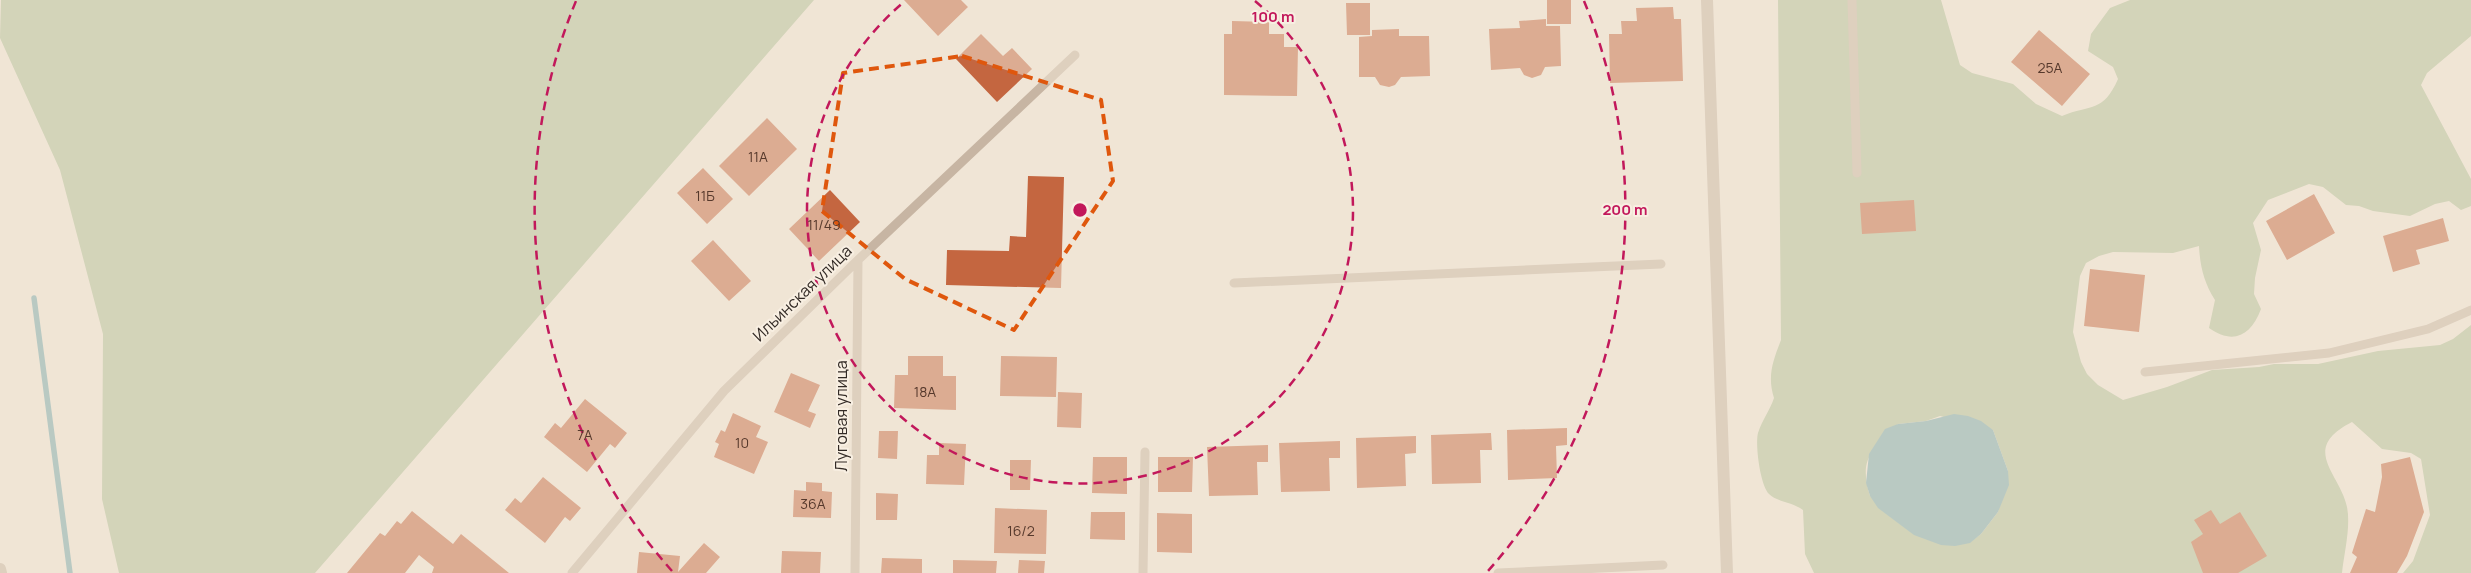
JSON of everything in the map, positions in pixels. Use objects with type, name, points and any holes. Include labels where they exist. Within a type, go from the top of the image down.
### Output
[{"type":"street","points":[[1707,0],[1727,573]]},
{"type":"street","points":[[0,569],[1,573]]},
{"type":"lane","points":[[1852,0],[1856,173]]},
{"type":"lane","name":"Ильинская улица","points":[[572,573],[724,391],[858,260],[1075,55]]},
{"type":"lane","name":"Луговая улица","points":[[855,573],[858,260]]},
{"type":"lane","points":[[1234,283],[1661,264]]},
{"type":"lane","points":[[2145,372],[2329,353],[2428,329],[2471,310]]},
{"type":"lane","points":[[1143,573],[1146,452]]},
{"type":"lane","points":[[1498,573],[1663,565]]},
{"type":"highlighted area","points":[[962,56],[1101,100],[1113,181],[1014,330],[905,279],[822,211],[843,73]]},
{"type":"green space","points":[[1,0],[814,0],[315,573],[119,573],[102,499],[103,334],[60,170],[0,38]]},
{"type":"green space","points":[[1778,0],[1941,0],[1960,65],[1972,73],[2013,84],[2036,104],[2062,116],[2095,106],[2107,97],[2112,90],[2118,79],[2113,67],[2088,51],[2091,34],[2110,8],[2130,0],[2471,0],[2471,36],[2427,73],[2421,85],[2471,179],[2471,206],[2461,210],[2449,201],[2435,204],[2410,216],[2373,211],[2359,206],[2346,205],[2323,187],[2309,184],[2268,200],[2253,223],[2261,250],[2255,278],[2254,294],[2261,309],[2252,326],[2240,335],[2226,336],[2209,328],[2215,300],[2203,274],[2199,246],[2173,253],[2113,252],[2099,256],[2086,263],[2080,276],[2073,332],[2081,362],[2087,374],[2098,385],[2123,400],[2167,387],[2212,370],[2259,367],[2274,364],[2318,364],[2378,351],[2440,345],[2453,339],[2471,325],[2471,573],[2403,573],[2413,561],[2430,515],[2421,459],[2411,453],[2382,449],[2352,422],[2336,432],[2328,442],[2325,452],[2327,462],[2347,507],[2348,531],[2342,573],[1814,573],[1805,554],[1803,510],[1776,499],[1769,494],[1763,482],[1759,464],[1757,438],[1774,398],[1771,376],[1773,362],[1781,340]],"holes":[[[1940,416],[1993,430],[2008,471],[1998,512],[1981,534],[1969,543],[1870,496],[1866,472],[1870,455],[1881,440],[1898,424],[1926,421]]]},
{"type":"water","points":[[1954,414],[1968,416],[1981,421],[1993,430],[2008,471],[2009,485],[1998,512],[1981,534],[1970,543],[1955,546],[1941,545],[1914,535],[1878,508],[1870,496],[1866,483],[1869,454],[1885,429],[1898,424],[1926,421]]},
{"type":"building","points":[[904,0],[961,0],[968,7],[938,36]]},
{"type":"building","points":[[1547,0],[1571,0],[1571,24],[1547,24]]},
{"type":"building","points":[[1346,3],[1370,3],[1370,35],[1347,35]]},
{"type":"building","points":[[1673,7],[1674,19],[1681,19],[1683,81],[1610,83],[1609,34],[1622,34],[1621,21],[1637,21],[1636,8]]},
{"type":"building","points":[[1546,19],[1546,26],[1560,26],[1561,66],[1545,67],[1541,75],[1532,78],[1524,75],[1520,68],[1491,70],[1489,29],[1520,28],[1519,21]]},
{"type":"building","points":[[1232,21],[1269,22],[1269,34],[1284,34],[1284,47],[1298,47],[1297,96],[1224,95],[1224,34],[1232,34]]},
{"type":"building","points":[[1399,29],[1399,36],[1429,36],[1430,76],[1401,77],[1395,85],[1389,87],[1380,85],[1375,77],[1359,77],[1359,37],[1372,36],[1372,30]]},
{"type":"building","points":[[2039,30],[2090,74],[2062,106],[2011,62]]},
{"type":"building","points":[[981,34],[1003,56],[1012,48],[1032,69],[997,102],[956,59]]},
{"type":"building","points":[[767,118],[797,149],[749,196],[719,166]]},
{"type":"building","points":[[703,168],[733,199],[707,224],[677,193]]},
{"type":"building","points":[[1028,176],[1064,177],[1061,288],[946,285],[947,250],[1009,251],[1010,236],[1026,237]]},
{"type":"building","points":[[830,190],[860,222],[819,261],[789,229]]},
{"type":"building","points":[[2314,194],[2335,233],[2287,260],[2266,221]]},
{"type":"building","points":[[1914,200],[1916,231],[1862,234],[1860,203]]},
{"type":"building","points":[[2443,218],[2449,241],[2416,250],[2420,264],[2393,272],[2383,236]]},
{"type":"building","points":[[713,240],[751,281],[729,301],[691,261]]},
{"type":"building","points":[[2090,269],[2145,275],[2139,332],[2084,326]]},
{"type":"building","points":[[908,356],[943,356],[943,376],[956,376],[956,410],[894,408],[895,375],[908,375]]},
{"type":"building","points":[[1001,356],[1057,357],[1056,397],[1000,396]]},
{"type":"building","points":[[791,373],[820,385],[808,411],[816,414],[810,428],[774,412]]},
{"type":"building","points":[[1058,392],[1082,393],[1081,428],[1057,427]]},
{"type":"building","points":[[585,399],[627,433],[615,448],[610,444],[587,472],[544,437],[555,423],[561,428]]},
{"type":"building","points":[[733,413],[761,426],[756,437],[768,442],[754,474],[714,457],[719,444],[715,442],[721,430],[725,432]]},
{"type":"building","points":[[1567,428],[1567,445],[1556,446],[1557,478],[1508,480],[1507,430]]},
{"type":"building","points":[[879,431],[898,431],[897,459],[878,458]]},
{"type":"building","points":[[1491,433],[1492,450],[1480,450],[1481,483],[1432,484],[1431,435]]},
{"type":"building","points":[[1416,436],[1416,453],[1405,454],[1406,486],[1357,488],[1356,438]]},
{"type":"building","points":[[1340,441],[1340,458],[1329,458],[1330,491],[1281,492],[1279,443]]},
{"type":"building","points":[[939,443],[966,444],[964,485],[926,484],[927,455],[939,455]]},
{"type":"building","points":[[1268,445],[1268,462],[1257,462],[1258,495],[1209,496],[1207,447]]},
{"type":"building","points":[[1093,457],[1127,457],[1127,494],[1092,493]]},
{"type":"building","points":[[1158,457],[1193,457],[1192,492],[1158,492]]},
{"type":"building","points":[[2410,457],[2424,512],[2407,556],[2397,573],[2350,573],[2357,557],[2352,553],[2366,509],[2375,512],[2382,477],[2381,464]]},
{"type":"building","points":[[1010,460],[1031,460],[1030,490],[1010,490]]},
{"type":"building","points":[[543,477],[581,508],[570,521],[565,517],[545,543],[505,510],[515,498],[521,503]]},
{"type":"building","points":[[806,482],[822,483],[822,491],[832,492],[831,518],[793,517],[794,490],[806,491]]},
{"type":"building","points":[[876,493],[898,494],[897,520],[876,520]]},
{"type":"building","points":[[995,508],[1047,510],[1046,554],[994,553]]},
{"type":"building","points":[[2211,510],[2220,524],[2240,512],[2267,556],[2238,573],[2203,573],[2191,542],[2203,534],[2194,520]]},
{"type":"building","points":[[412,511],[453,544],[461,534],[509,573],[432,573],[434,567],[419,555],[405,573],[347,573],[380,533],[385,536],[397,521],[401,524]]},
{"type":"building","points":[[1091,512],[1125,512],[1125,540],[1090,539]]},
{"type":"building","points":[[1157,513],[1192,514],[1192,553],[1157,552]]},
{"type":"building","points":[[704,543],[720,557],[706,573],[637,573],[639,552],[680,556],[678,572]]},
{"type":"building","points":[[782,551],[821,552],[820,573],[781,573]]},
{"type":"building","points":[[882,558],[922,559],[922,573],[881,573]]},
{"type":"building","points":[[953,560],[997,561],[996,573],[953,573]]},
{"type":"building","points":[[1019,560],[1045,561],[1044,573],[1018,573]]},
{"type":"waterway","points":[[34,298],[70,573]]}]
